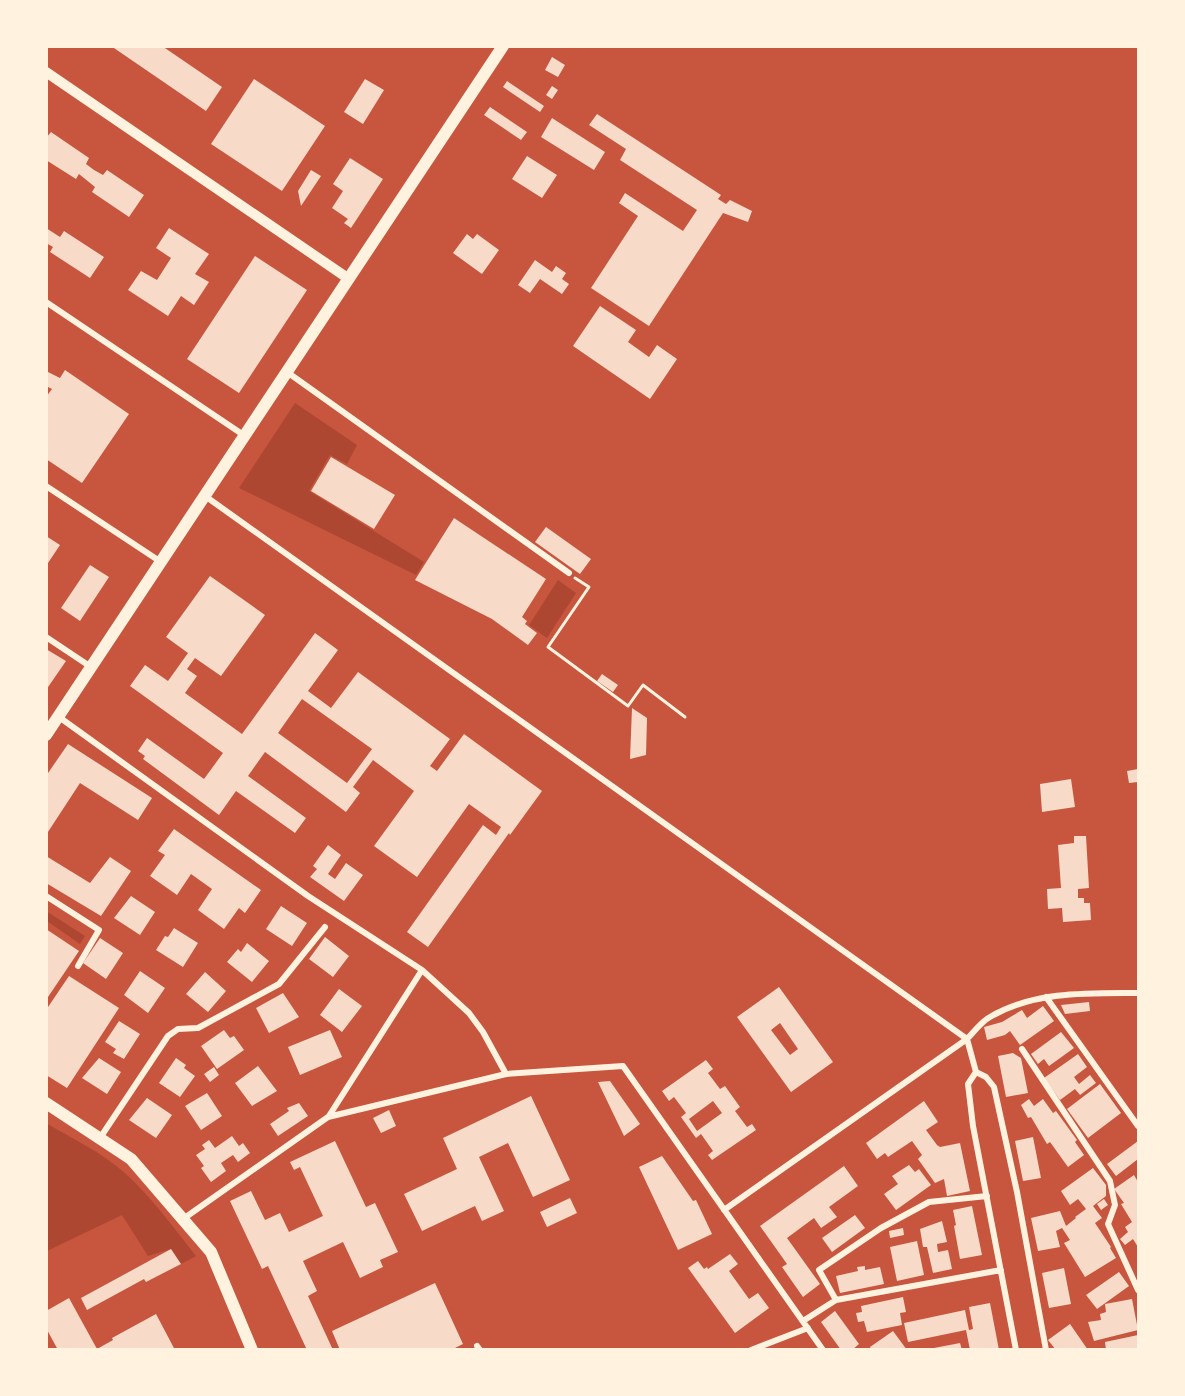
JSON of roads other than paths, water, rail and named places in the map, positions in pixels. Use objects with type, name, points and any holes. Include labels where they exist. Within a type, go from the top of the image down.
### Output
[{"type":"main road","points":[[46,735],[503,46]]},
{"type":"main road","points":[[46,1103],[131,1159],[211,1251],[252,1350]]},
{"type":"street","points":[[46,72],[349,279]]},
{"type":"street","points":[[46,302],[244,435]]},
{"type":"street","points":[[287,372],[569,573]]},
{"type":"street","points":[[46,486],[161,562]]},
{"type":"street","points":[[205,496],[967,1039],[976,1072],[986,1077],[994,1087],[1017,1192],[1046,1350]]},
{"type":"street","points":[[46,637],[92,667]]},
{"type":"street","points":[[59,717],[308,896],[422,970],[469,1013],[483,1032],[506,1074]]},
{"type":"street","points":[[46,896],[99,930],[78,966]]},
{"type":"street","points":[[100,1138],[168,1036],[178,1029],[198,1028],[279,984],[325,927]]},
{"type":"street","points":[[328,1117],[422,970]]},
{"type":"street","points":[[724,1210],[967,1039],[988,1017],[1031,999],[1092,993],[1138,993]]},
{"type":"street","points":[[1046,997],[1138,1126]]},
{"type":"street","points":[[1022,1049],[1110,1181],[1115,1205],[1108,1224],[1138,1290]]},
{"type":"street","points":[[183,1219],[328,1117],[506,1074],[623,1066],[823,1350]]},
{"type":"street","points":[[976,1072],[968,1084],[973,1126],[1016,1350]]},
{"type":"street","points":[[836,1300],[819,1270],[881,1228],[929,1202],[987,1196]]},
{"type":"street","points":[[803,1321],[836,1300],[1001,1270]]},
{"type":"street","points":[[751,1350],[808,1328]]}]
